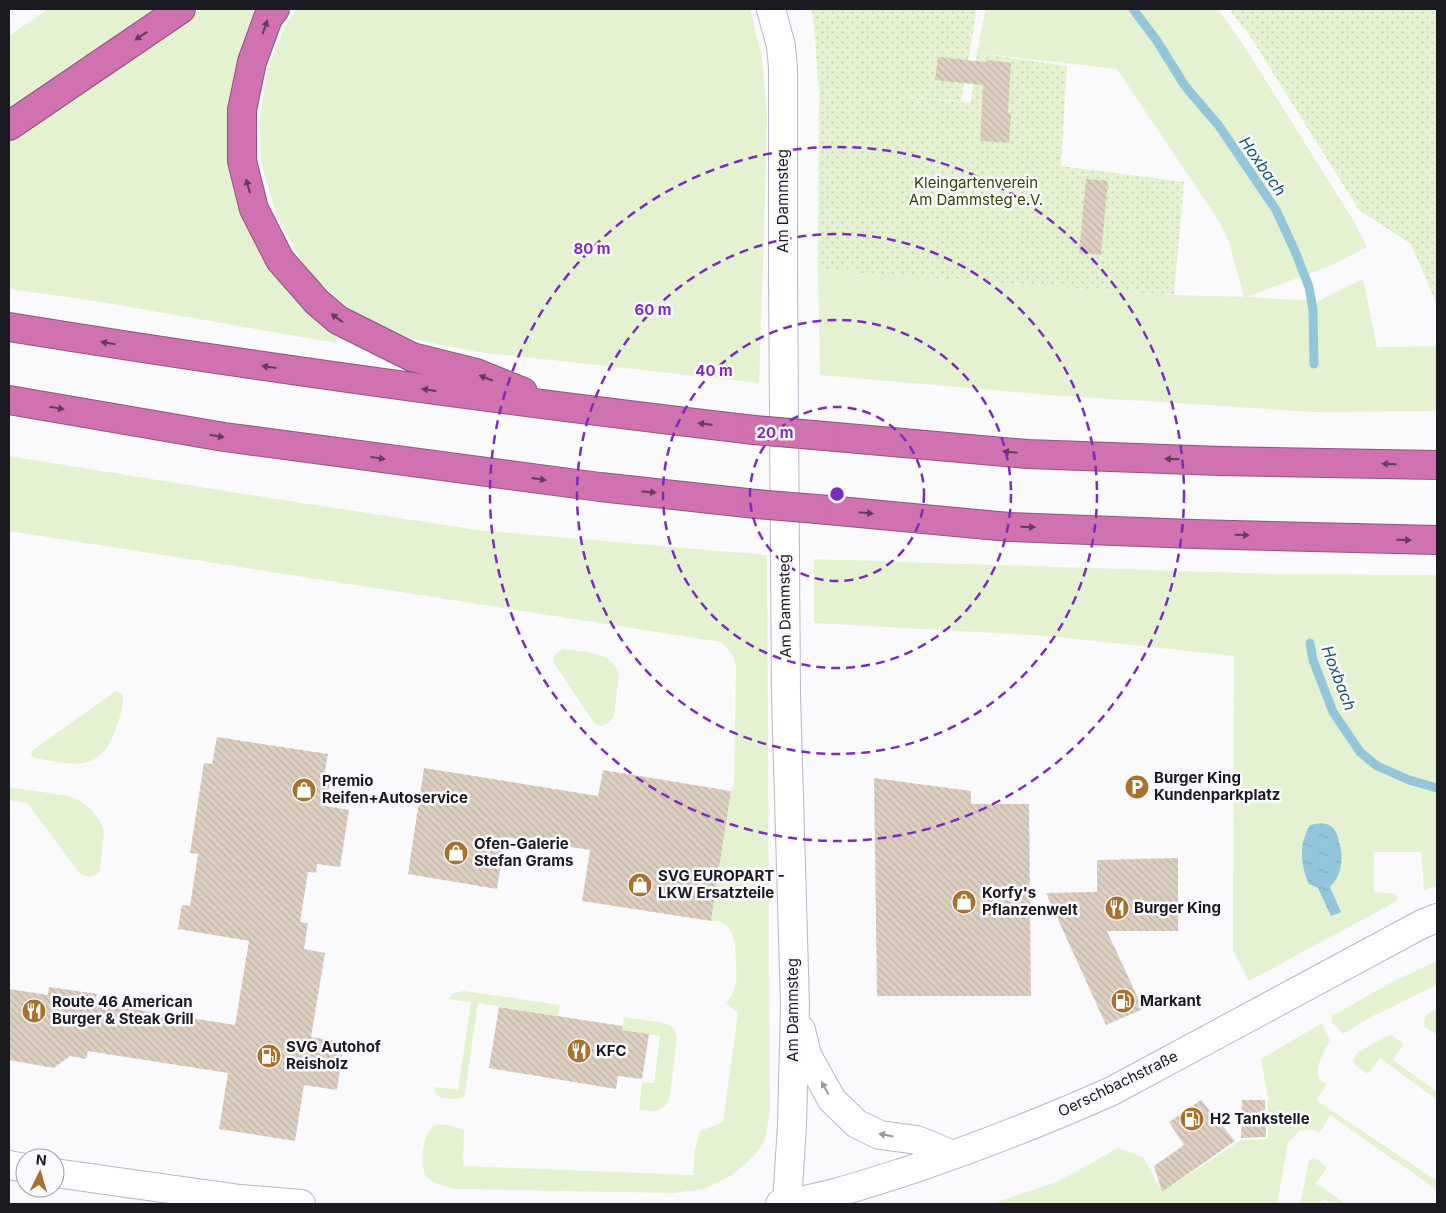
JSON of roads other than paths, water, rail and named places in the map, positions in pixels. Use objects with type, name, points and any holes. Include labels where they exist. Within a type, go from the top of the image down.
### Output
[{"type":"highway","points":[[9,126],[181,9]]},
{"type":"highway","points":[[275,9],[268,18],[252,62],[242,110],[242,162],[254,209],[280,260],[317,302],[338,320],[369,337],[412,357],[476,373],[564,408]]},
{"type":"highway","points":[[9,327],[329,376],[564,408],[754,430],[1026,454],[1221,461],[1437,465]]},
{"type":"highway","points":[[9,400],[224,437],[600,487],[756,504],[1018,527],[1437,540]]},
{"type":"main road","name":"Am Dammsteg","points":[[771,9],[781,46],[783,68],[782,276],[785,667],[795,1006],[792,1125],[783,1204]]},
{"type":"main road","name":"Oerschbachstraße","points":[[783,1204],[846,1191],[953,1155],[1112,1091],[1437,918]]},
{"type":"main road","points":[[795,1006],[807,1055],[832,1100],[857,1124],[880,1135],[917,1140],[953,1155]]},
{"type":"main road","points":[[65,1174],[240,1199],[301,1204]]},
{"type":"water","points":[[1321,823],[1330,825],[1335,830],[1342,860],[1337,877],[1330,887],[1341,912],[1331,916],[1318,888],[1309,884],[1302,862],[1302,847],[1306,832],[1310,825]]},
{"type":"waterway","name":"Hoxbach","points":[[1133,9],[1157,41],[1185,86],[1219,126],[1276,210],[1309,287],[1313,310],[1314,364]]},
{"type":"waterway","name":"Hoxbach","points":[[1310,643],[1313,660],[1333,712],[1360,752],[1377,766],[1409,780],[1437,788]]},
{"type":"place","name":"Burger King Kundenparkplatz","points":[[1137,787]]},
{"type":"place","name":"Premio Reifen+Autoservice","points":[[304,790]]},
{"type":"place","name":"Ofen-Galerie Stefan Grams","points":[[456,853]]},
{"type":"place","name":"SVG EUROPART - LKW Ersatzteile","points":[[640,885]]},
{"type":"place","name":"Korfy's Pflanzenwelt","points":[[964,902]]},
{"type":"place","name":"Burger King","points":[[1117,908]]},
{"type":"place","name":"Markant","points":[[1123,1001]]},
{"type":"place","name":"Route 46 American Burger & Steak Grill","points":[[34,1011]]},
{"type":"place","name":"KFC","points":[[579,1051]]},
{"type":"place","name":"SVG Autohof Reisholz","points":[[269,1056]]},
{"type":"place","name":"H2 Tankstelle","points":[[1192,1119]]},
{"type":"park label","name":"Kleingartenverein Am Dammsteg e.V.","points":[[976,192]]}]
